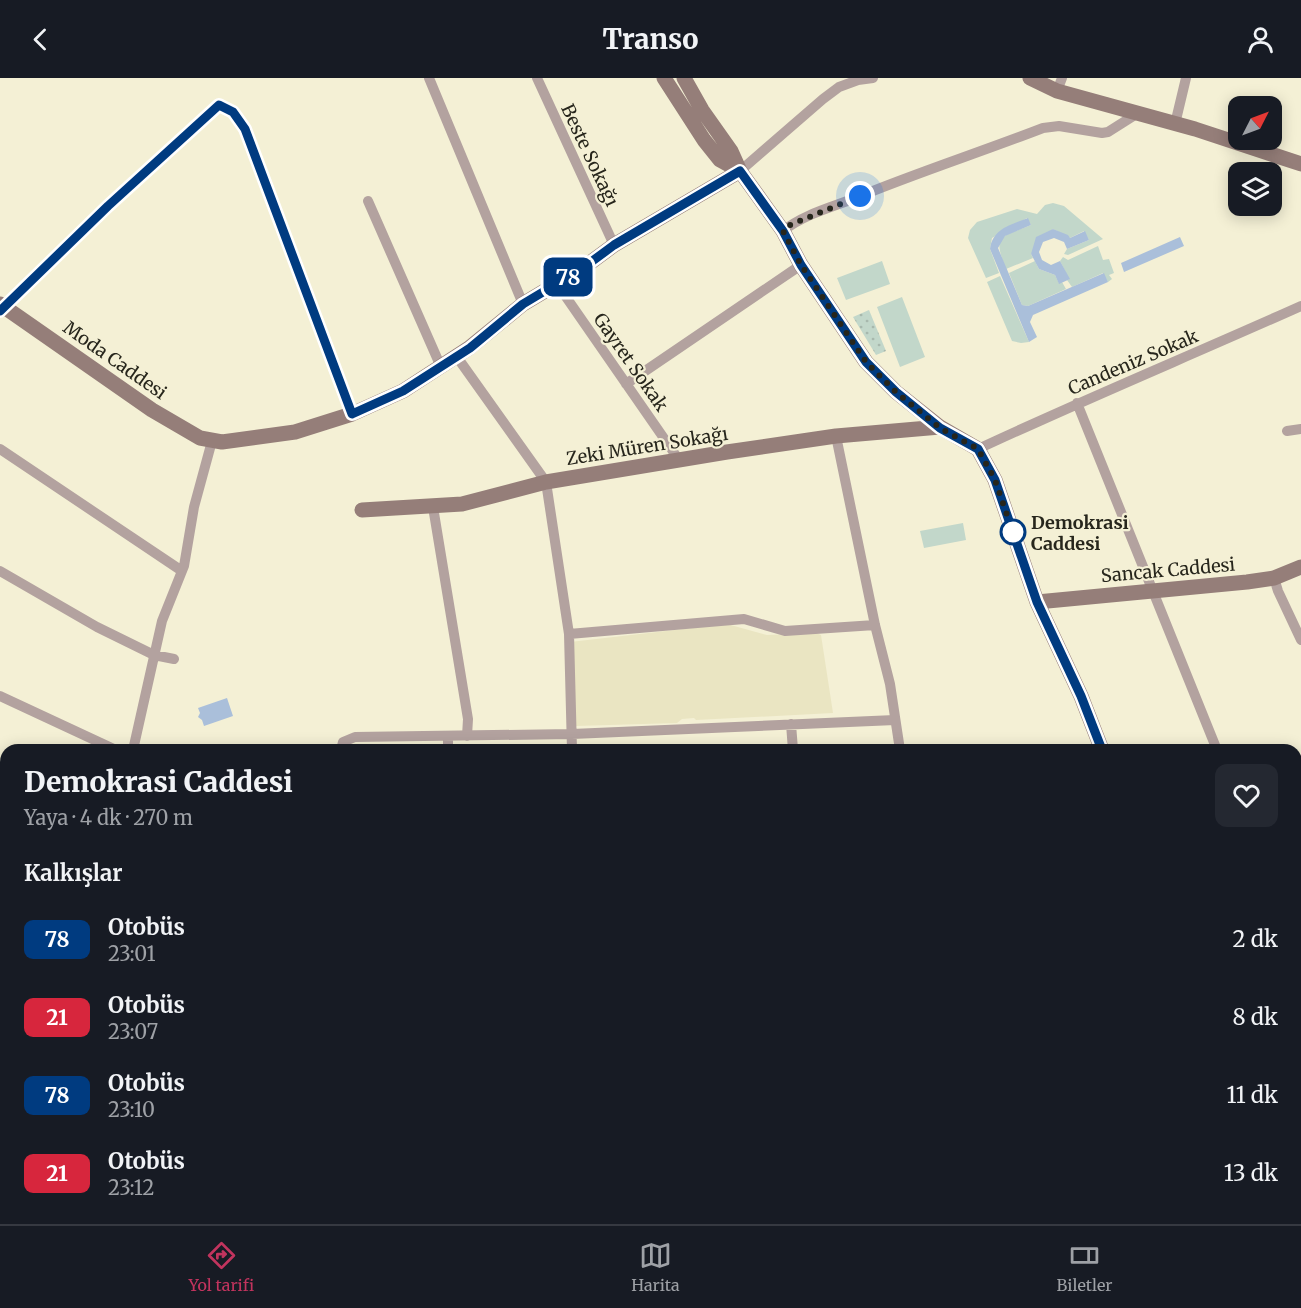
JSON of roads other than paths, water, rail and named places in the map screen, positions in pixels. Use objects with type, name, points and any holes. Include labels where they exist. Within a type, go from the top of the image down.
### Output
[{"type":"street","points":[[429,78],[523,304]]},
{"type":"street","name":"Beste Sokağı","points":[[537,78],[614,245]]},
{"type":"street","points":[[664,78],[704,140],[720,160],[740,171]]},
{"type":"street","points":[[684,78],[702,110],[731,151],[740,171],[783,231],[801,265],[866,362],[896,392],[940,428],[978,449],[995,480],[1037,602],[1081,696],[1100,744]]},
{"type":"street","points":[[134,744],[162,621],[182,571],[194,507],[212,441],[258,439],[295,432],[352,414],[403,391],[457,357],[523,304],[583,268],[614,245],[740,171],[839,87],[858,80],[873,78]]},
{"type":"street","points":[[1175,124],[1186,78]]},
{"type":"street","points":[[1031,79],[1059,85],[1138,113],[1301,164]]},
{"type":"street","points":[[1,307],[219,105],[233,112],[245,129],[352,414]]},
{"type":"street","points":[[783,231],[790,225],[817,213],[925,170],[1042,128],[1059,126],[1102,133],[1108,132],[1138,113]]},
{"type":"street","points":[[368,201],[441,367]]},
{"type":"street","points":[[626,384],[801,265]]},
{"type":"street","name":"Gayret Sokak","points":[[556,284],[679,460]]},
{"type":"street","name":"Candeniz Sokak","points":[[978,449],[1077,403],[1160,370],[1301,306]]},
{"type":"street","name":"Moda Caddesi","points":[[1,307],[152,410],[200,438],[212,441]]},
{"type":"street","points":[[457,357],[546,482],[569,634],[572,744]]},
{"type":"street","points":[[1077,403],[1215,744]]},
{"type":"street","name":"Zeki Müren Sokağı","points":[[362,510],[462,504],[546,482],[679,460],[836,436],[940,428]]},
{"type":"street","points":[[1287,431],[1301,429]]},
{"type":"street","points":[[836,436],[875,625],[890,684],[899,744]]},
{"type":"street","points":[[0,449],[182,571]]},
{"type":"street","points":[[433,507],[468,719],[468,736]]},
{"type":"street","name":"Sancak Caddesi","points":[[1037,602],[1274,578],[1301,567]]},
{"type":"street","points":[[0,571],[97,627],[154,655],[174,659]]},
{"type":"street","points":[[1274,578],[1301,640]]},
{"type":"street","points":[[569,634],[744,619],[785,631],[875,625]]},
{"type":"street","points":[[0,696],[103,744]]},
{"type":"street","points":[[342,744],[355,737],[572,734],[895,720]]},
{"type":"street","points":[[791,724],[793,744]]},
{"type":"street","points":[[448,736],[448,744]]},
{"type":"water","points":[[1028,218],[1031,225],[1005,236],[998,248],[1022,305],[1028,306],[1104,273],[1108,282],[1033,315],[1030,322],[1037,337],[1029,342],[990,249],[999,232],[1009,225]]},
{"type":"water","points":[[1053,229],[1070,238],[1085,231],[1089,240],[1067,249],[1064,242],[1054,238],[1043,242],[1039,252],[1042,260],[1051,265],[1060,261],[1070,279],[1059,284],[1055,275],[1039,269],[1031,254],[1036,237]]},
{"type":"water","points":[[1180,237],[1184,246],[1124,272],[1121,263]]},
{"type":"water","points":[[227,698],[233,716],[204,726],[198,717],[200,713],[198,708]]},
{"type":"place","name":"Demokrasi Caddesi","points":[[1013,532]]}]
